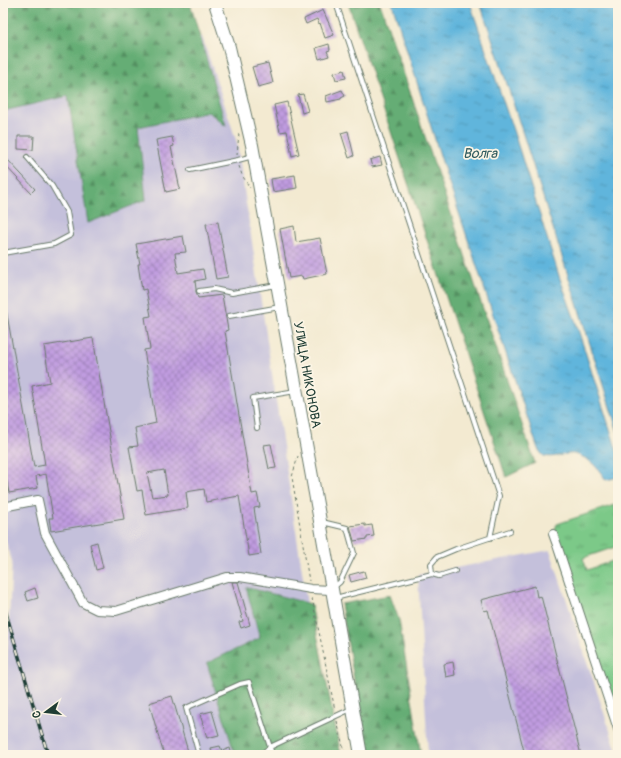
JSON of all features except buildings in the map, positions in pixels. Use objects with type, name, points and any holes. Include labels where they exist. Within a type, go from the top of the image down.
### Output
[{"type":"main road","name":"УЛИЦА НИКОНОВА","points":[[215,3],[229,47],[254,156],[361,755]]},
{"type":"street","points":[[3,504],[3,507],[38,500],[45,533],[83,603],[98,610],[116,611],[227,577],[240,577],[332,594]]},
{"type":"street","points":[[553,534],[618,729]]},
{"type":"lane","points":[[336,3],[499,496],[490,538]]},
{"type":"lane","points":[[190,170],[254,156]]},
{"type":"lane","points":[[3,253],[54,244],[71,235],[67,212],[52,186],[27,157]]},
{"type":"lane","points":[[199,291],[214,289],[232,293],[277,284]]},
{"type":"lane","points":[[229,316],[281,306]]},
{"type":"lane","points":[[257,428],[253,398],[296,391]]},
{"type":"lane","points":[[320,521],[347,528],[354,552],[340,582],[332,594]]},
{"type":"lane","points":[[432,574],[432,564],[438,556],[510,531]]},
{"type":"lane","points":[[332,594],[432,574],[439,576],[455,571]]},
{"type":"lane","points":[[199,755],[186,708],[240,684],[250,682],[272,755]]},
{"type":"lane","points":[[260,755],[270,747],[352,709]]},
{"type":"path","points":[[240,127],[237,156],[242,175],[253,193]]},
{"type":"path","points":[[298,456],[292,477],[311,589],[345,755]]},
{"type":"shaded area","points":[[202,36],[237,143],[330,755],[3,755],[12,561],[3,533],[3,97],[186,44]]},
{"type":"shaded area","points":[[550,550],[618,755],[428,755],[418,575]]},
{"type":"green space","points":[[3,3],[190,3],[226,126],[209,112],[138,127],[146,200],[88,223],[68,96],[3,111]]},
{"type":"green space","points":[[348,3],[380,3],[535,463],[506,477]]},
{"type":"green space","points":[[614,505],[618,516],[618,546],[583,558],[587,570],[618,559],[618,731],[553,534],[557,524]]},
{"type":"green space","points":[[246,587],[311,604],[341,755],[235,755],[207,663],[260,638]]},
{"type":"green space","points":[[390,595],[399,620],[421,755],[367,755],[341,604]]},
{"type":"water","name":"Волга","points":[[392,3],[470,3],[516,139],[559,276],[575,320],[618,454],[618,477],[606,480],[593,464],[585,458],[575,454],[548,457],[544,456],[538,449],[445,171]]},
{"type":"water","name":"Волга","points":[[480,3],[618,3],[618,432],[501,65]]},
{"type":"railway","points":[[3,603],[48,755]]}]
